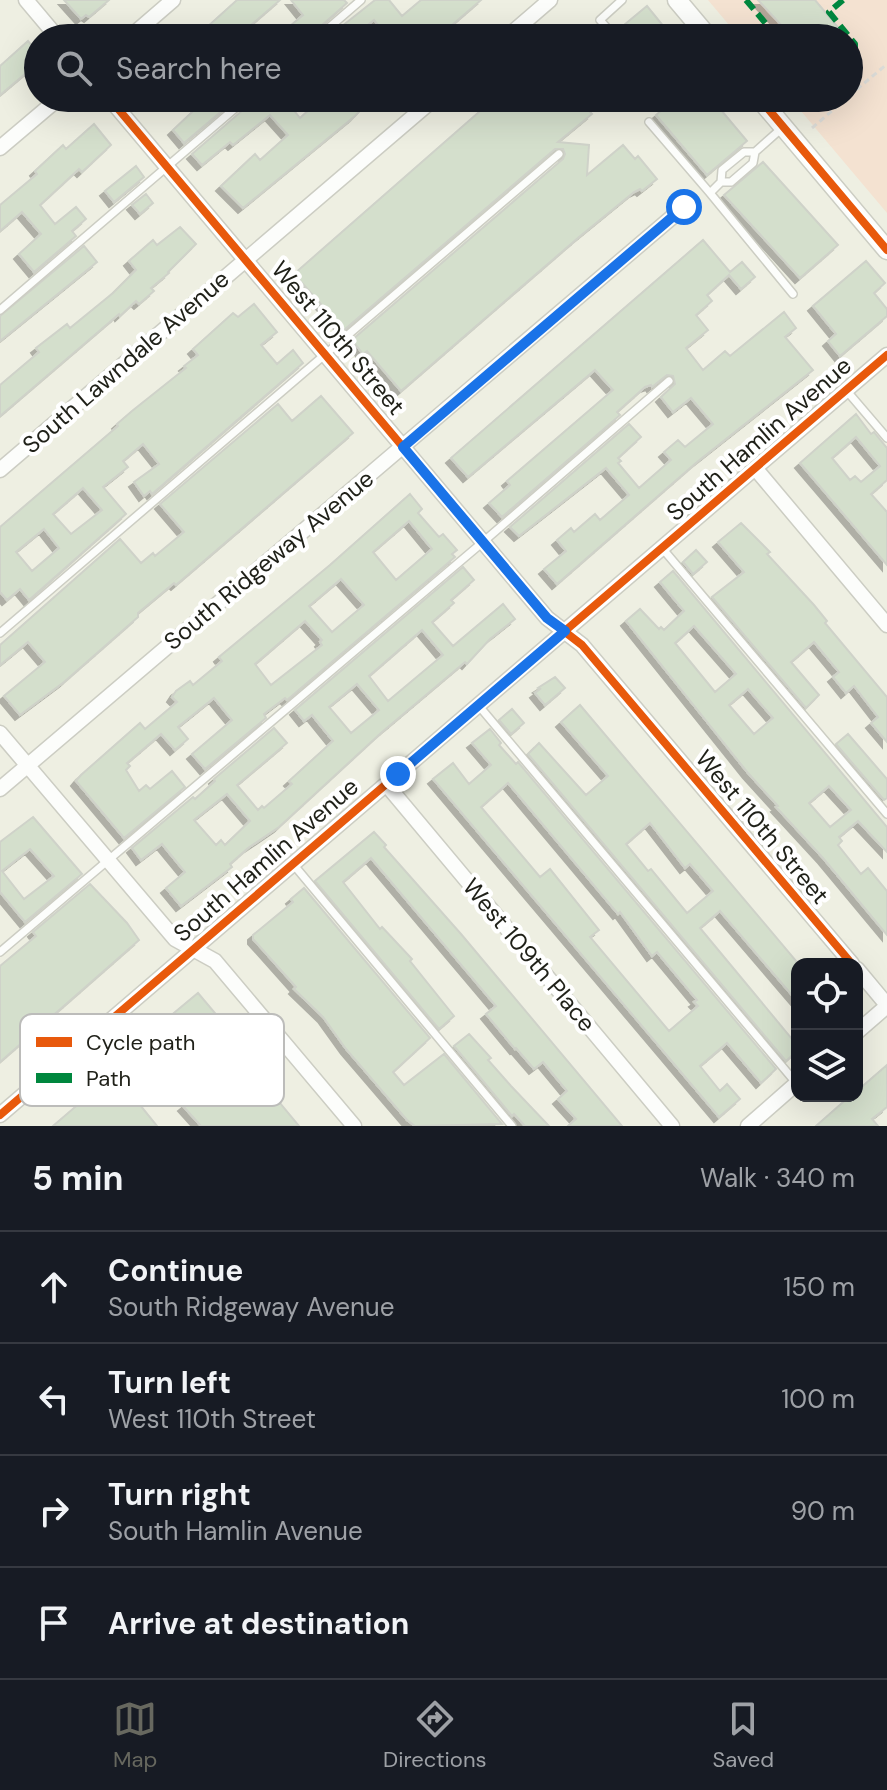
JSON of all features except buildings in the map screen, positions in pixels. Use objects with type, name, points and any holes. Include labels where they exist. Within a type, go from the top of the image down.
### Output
[{"type":"main road","points":[[677,0],[695,24]]},
{"type":"main road","points":[[771,112],[887,250]]},
{"type":"street","points":[[26,0],[46,24]]},
{"type":"street","points":[[145,24],[173,0]]},
{"type":"street","points":[[522,24],[547,1]]},
{"type":"street","points":[[0,148],[42,112]]},
{"type":"street","name":"West 110th Street","points":[[121,112],[547,618],[582,645],[847,958]]},
{"type":"street","name":"South Lawndale Avenue","points":[[0,470],[418,112]]},
{"type":"street","name":"South Ridgeway Avenue","points":[[0,789],[684,207]]},
{"type":"street","name":"South Hamlin Avenue","points":[[117,1014],[887,355]]},
{"type":"street","points":[[755,468],[887,625]]},
{"type":"street","points":[[0,733],[175,939],[215,961],[260,1014]]},
{"type":"street","name":"West 109th Place","points":[[386,784],[672,1126]]},
{"type":"street","points":[[859,1030],[887,1006],[863,976]]},
{"type":"street","points":[[284,1043],[354,1126]]},
{"type":"street","points":[[748,1126],[791,1089]]},
{"type":"street","name":"South Hamlin Avenue","points":[[0,1115],[20,1098]]},
{"type":"lane","points":[[333,24],[361,0]]},
{"type":"lane","points":[[604,24],[600,20],[612,3],[622,0]]},
{"type":"lane","points":[[0,310],[231,112]]},
{"type":"lane","points":[[649,122],[793,294]]},
{"type":"lane","points":[[721,182],[731,182],[753,163],[755,152],[783,127]]},
{"type":"lane","points":[[710,193],[721,182],[722,170],[744,152],[755,152]]},
{"type":"lane","points":[[0,633],[559,154]]},
{"type":"lane","points":[[0,952],[669,381]]},
{"type":"lane","points":[[846,390],[887,438]]},
{"type":"lane","points":[[662,548],[887,814]]},
{"type":"lane","points":[[478,705],[791,1077]]},
{"type":"lane","points":[[293,864],[512,1126]]},
{"type":"path","points":[[863,84],[887,64]]},
{"type":"path","points":[[812,128],[831,112]]},
{"type":"shaded area","points":[[708,0],[887,0],[887,213],[802,112],[863,112],[863,24],[728,24]]},
{"type":"marked path","points":[[746,0],[766,24]]},
{"type":"marked path","points":[[839,24],[829,12],[843,0]]},
{"type":"cycle path","points":[[121,112],[547,618],[582,645],[847,958]]},
{"type":"cycle path","points":[[771,112],[887,250]]},
{"type":"cycle path","points":[[118,1014],[887,355]]},
{"type":"cycle path","points":[[0,1115],[20,1098]]},
{"type":"route","points":[[398,774],[565,631],[547,618],[403,447],[684,207]]}]
